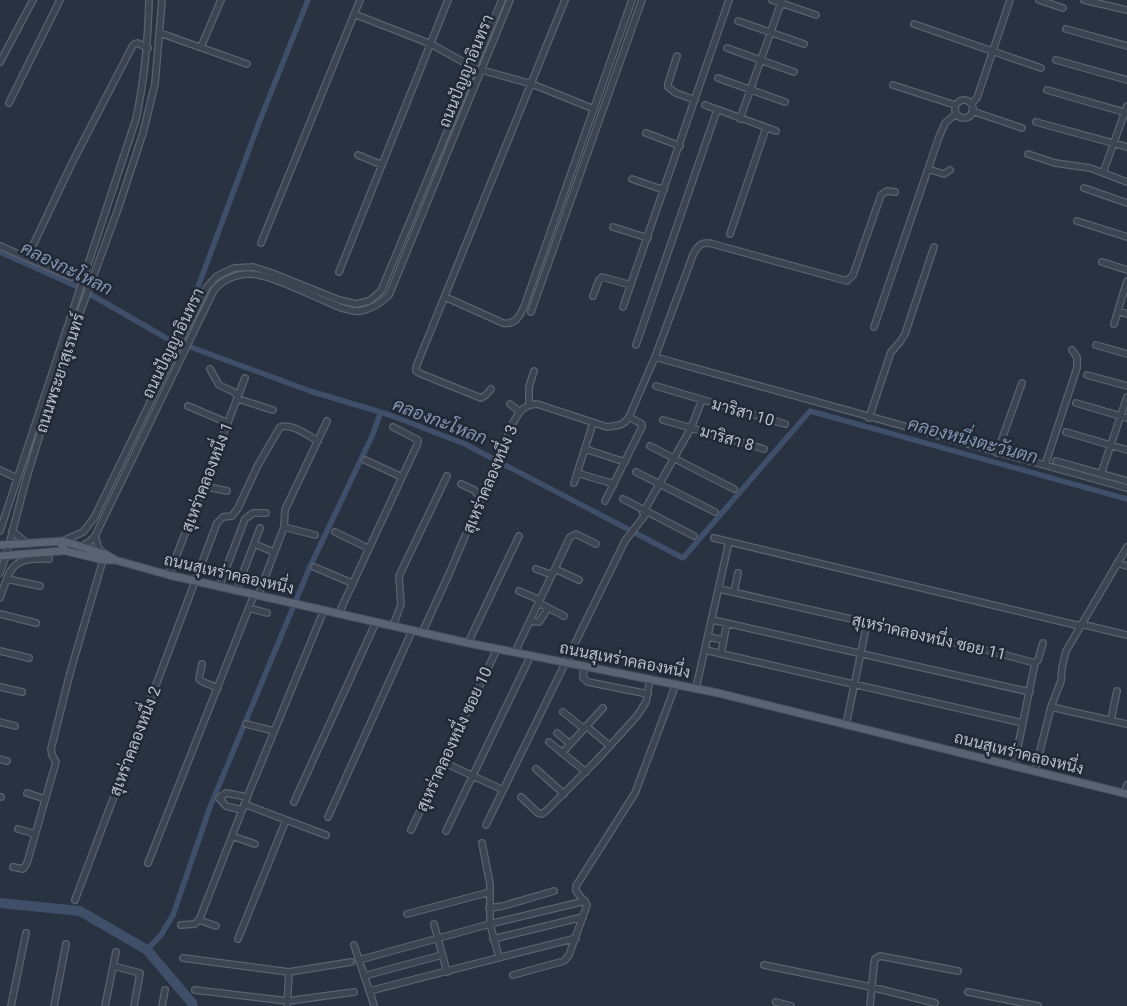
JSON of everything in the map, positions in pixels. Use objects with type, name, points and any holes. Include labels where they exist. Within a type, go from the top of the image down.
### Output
[{"type":"main road","name":"ถนนปัญญาอินทรา","points":[[0,545],[62,541]]},
{"type":"main road","name":"ถนนสุเหร่าคลองหนึ่ง","points":[[62,541],[82,547],[104,557]]},
{"type":"main road","points":[[62,541],[61,544],[64,551]]},
{"type":"main road","name":"ถนนปัญญาอินทรา","points":[[3,556],[64,551]]},
{"type":"main road","name":"ถนนสุเหร่าคลองหนึ่ง","points":[[64,551],[104,557],[169,575],[412,631],[696,688],[1126,794]]},
{"type":"street","points":[[0,62],[33,0]]},
{"type":"street","points":[[9,103],[60,0]]},
{"type":"street","name":"ถนนพระยาสุเรนทร์","points":[[0,531],[136,119],[144,83],[148,48],[149,0]]},
{"type":"street","name":"ถนนพระยาสุเรนทร์","points":[[0,573],[3,556],[9,545],[50,400],[143,133],[155,84],[162,0]]},
{"type":"street","points":[[201,47],[221,0]]},
{"type":"street","points":[[261,243],[360,0]]},
{"type":"street","points":[[339,272],[448,0]]},
{"type":"street","name":"ถนนปัญญาอินทรา","points":[[62,541],[83,532],[94,518],[211,280],[234,268],[253,267],[349,303],[356,304],[368,301],[381,292],[502,0]]},
{"type":"street","name":"ถนนปัญญาอินทรา","points":[[64,551],[82,547],[95,536],[214,290],[223,281],[244,274],[253,274],[271,279],[348,310],[358,312],[373,308],[389,295],[510,0]]},
{"type":"street","points":[[491,389],[486,396],[481,398],[419,374],[416,371],[416,367],[565,0]]},
{"type":"street","points":[[445,297],[509,324],[515,322],[519,317],[632,0]]},
{"type":"street","points":[[531,312],[642,0]]},
{"type":"street","points":[[623,307],[729,0]]},
{"type":"street","points":[[772,0],[816,15]]},
{"type":"street","points":[[971,104],[977,98],[1010,0]]},
{"type":"street","points":[[1039,0],[1063,8]]},
{"type":"street","points":[[1084,0],[1127,10]]},
{"type":"street","points":[[740,119],[781,2]]},
{"type":"street","points":[[354,14],[430,44],[474,68],[532,84],[595,106],[604,106]]},
{"type":"street","points":[[738,21],[804,44]]},
{"type":"street","points":[[914,24],[1041,68]]},
{"type":"street","points":[[1066,29],[1127,46]]},
{"type":"street","points":[[160,33],[247,64]]},
{"type":"street","points":[[27,258],[72,163],[133,45],[137,44],[148,48]]},
{"type":"street","points":[[726,48],[794,72]]},
{"type":"street","points":[[677,56],[668,87],[676,93],[695,100]]},
{"type":"street","points":[[1056,60],[1127,80]]},
{"type":"street","points":[[718,78],[785,102]]},
{"type":"street","points":[[893,85],[955,105]]},
{"type":"street","points":[[1047,90],[1126,113]]},
{"type":"street","points":[[963,100],[971,104],[972,111],[967,117],[959,117],[954,110],[955,105],[963,100]]},
{"type":"street","points":[[705,105],[776,131]]},
{"type":"street","points":[[1103,173],[1127,106]]},
{"type":"street","points":[[636,345],[716,110]]},
{"type":"street","points":[[972,111],[1022,128]]},
{"type":"street","points":[[874,327],[945,123],[956,114]]},
{"type":"street","points":[[591,117],[600,120]]},
{"type":"street","points":[[1036,122],[1127,147]]},
{"type":"street","points":[[730,234],[766,128]]},
{"type":"street","points":[[646,133],[680,146]]},
{"type":"street","points":[[1028,154],[1055,163],[1083,167],[1127,182]]},
{"type":"street","points":[[358,155],[382,165]]},
{"type":"street","points":[[928,169],[944,174],[950,170]]},
{"type":"street","points":[[632,179],[664,190]]},
{"type":"street","points":[[1084,188],[1127,203]]},
{"type":"street","points":[[534,371],[529,387],[529,404],[537,404],[613,428],[620,426],[629,417],[655,357],[698,245],[705,242],[847,282],[854,275],[881,195],[887,191],[895,192]]},
{"type":"street","points":[[1077,221],[1127,237]]},
{"type":"street","points":[[613,227],[648,238]]},
{"type":"street","points":[[0,246],[73,277],[80,270],[86,270]]},
{"type":"street","points":[[869,418],[891,352],[905,334],[934,247]]},
{"type":"street","points":[[1102,262],[1127,270]]},
{"type":"street","points":[[593,296],[602,277],[631,285]]},
{"type":"street","points":[[1114,324],[1127,281]]},
{"type":"street","points":[[1118,311],[1127,314]]},
{"type":"street","points":[[1096,345],[1127,354]]},
{"type":"street","points":[[1045,465],[1078,368],[1077,357],[1072,350]]},
{"type":"street","points":[[655,357],[869,418],[1127,488]]},
{"type":"street","points":[[210,369],[219,385],[234,392],[238,397],[273,410]]},
{"type":"street","points":[[1087,375],[1127,386]]},
{"type":"street","name":"สุเหร่าคลองหนึ่ง 1","points":[[169,575],[246,378]]},
{"type":"street","points":[[997,452],[1022,383]]},
{"type":"street","name":"มาริสา 10","points":[[656,386],[785,424]]},
{"type":"street","points":[[1101,474],[1111,445],[1124,417],[1127,397]]},
{"type":"street","points":[[486,825],[629,533],[645,515],[691,428],[702,400]]},
{"type":"street","points":[[1076,403],[1124,417]]},
{"type":"street","points":[[510,404],[520,412]]},
{"type":"street","name":"สุเหร่าคลองหนึ่ง 3","points":[[422,633],[513,423],[520,412],[529,404]]},
{"type":"street","points":[[188,406],[228,422]]},
{"type":"street","points":[[606,500],[642,427],[639,421],[629,417]]},
{"type":"street","name":"มาริสา 8","points":[[664,420],[764,449]]},
{"type":"street","points":[[148,863],[249,608],[284,527],[285,510],[327,422]]},
{"type":"street","points":[[574,483],[593,423]]},
{"type":"street","name":"สุเหร่าคลองหนึ่ง 2","points":[[74,900],[217,523],[223,517],[232,516],[238,508],[258,465],[280,427],[294,428],[318,441]]},
{"type":"street","points":[[339,614],[418,440],[393,427]]},
{"type":"street","points":[[1066,432],[1127,450]]},
{"type":"street","points":[[650,446],[734,489]]},
{"type":"street","points":[[585,449],[625,462]]},
{"type":"street","points":[[365,460],[402,477]]},
{"type":"street","points":[[1056,461],[1127,482]]},
{"type":"street","points":[[0,470],[17,478]]},
{"type":"street","points":[[577,472],[614,484]]},
{"type":"street","points":[[636,472],[715,512]]},
{"type":"street","points":[[393,626],[401,604],[399,576],[447,476]]},
{"type":"street","points":[[461,484],[474,490],[481,498]]},
{"type":"street","points":[[203,486],[227,491]]},
{"type":"street","points":[[623,499],[694,536]]},
{"type":"street","points":[[219,587],[245,520],[253,513],[266,513]]},
{"type":"street","points":[[284,527],[315,535]]},
{"type":"street","points":[[236,590],[260,528]]},
{"type":"street","points":[[12,531],[28,544]]},
{"type":"street","points":[[335,532],[368,548]]},
{"type":"street","points":[[515,652],[570,537],[576,534],[596,544]]},
{"type":"street","points":[[14,867],[21,869],[26,867],[56,762],[51,753],[56,727],[104,557],[98,549],[95,536]]},
{"type":"street","points":[[468,643],[519,536]]},
{"type":"street","points":[[714,538],[1127,635]]},
{"type":"street","points":[[696,688],[713,620],[729,542]]},
{"type":"street","points":[[254,544],[274,552]]},
{"type":"street","points":[[1034,771],[1051,707],[1061,681],[1066,651],[1127,547]]},
{"type":"street","points":[[0,598],[12,569],[26,559],[48,559]]},
{"type":"street","points":[[1117,563],[1127,566]]},
{"type":"street","points":[[314,568],[352,584]]},
{"type":"street","points":[[536,568],[579,580]]},
{"type":"street","points":[[734,592],[738,573]]},
{"type":"street","points":[[7,579],[40,586]]},
{"type":"street","name":"สุเหร่าคลองหนึ่ง ซอย 11","points":[[719,589],[979,648],[1035,663]]},
{"type":"street","points":[[519,591],[564,616]]},
{"type":"street","points":[[249,608],[267,613]]},
{"type":"street","points":[[530,621],[539,622],[548,608]]},
{"type":"street","points":[[181,924],[195,924],[199,920],[324,610]]},
{"type":"street","points":[[0,614],[36,623]]},
{"type":"street","points":[[713,620],[1030,692]]},
{"type":"street","points":[[294,802],[376,622]]},
{"type":"street","points":[[720,654],[727,623]]},
{"type":"street","points":[[846,725],[868,623]]},
{"type":"street","points":[[328,817],[412,631]]},
{"type":"street","points":[[708,637],[724,640]]},
{"type":"street","points":[[1014,766],[1035,663],[1038,660],[1043,643]]},
{"type":"street","name":"สุเหร่าคลองหนึ่ง ซอย 10","points":[[411,830],[497,648]]},
{"type":"street","points":[[705,650],[1023,723]]},
{"type":"street","points":[[0,651],[29,658]]},
{"type":"street","points":[[446,831],[531,655]]},
{"type":"street","points":[[202,664],[200,681],[218,688]]},
{"type":"street","points":[[584,667],[583,678],[588,682],[648,694]]},
{"type":"street","points":[[520,797],[538,813],[542,814],[586,772],[644,707],[650,679]]},
{"type":"street","points":[[513,975],[564,961],[569,955],[587,905],[576,891],[576,886],[635,793],[676,684]]},
{"type":"street","points":[[0,687],[22,692]]},
{"type":"street","points":[[1111,720],[1117,691]]},
{"type":"street","points":[[1051,707],[1127,724]]},
{"type":"street","points":[[562,753],[603,708]]},
{"type":"street","points":[[563,712],[610,746]]},
{"type":"street","points":[[0,722],[15,726]]},
{"type":"street","points":[[246,724],[274,731]]},
{"type":"street","points":[[557,733],[570,744]]},
{"type":"street","points":[[549,742],[586,772]]},
{"type":"street","points":[[0,760],[7,761]]},
{"type":"street","points":[[443,762],[503,790]]},
{"type":"street","points":[[536,769],[564,794]]},
{"type":"street","points":[[1126,794],[1127,785]]},
{"type":"street","points":[[27,793],[45,799]]},
{"type":"street","points":[[247,797],[226,793],[219,798],[226,806],[243,807],[286,820],[326,836]]},
{"type":"street","points":[[238,939],[286,820]]},
{"type":"street","points":[[18,829],[35,834]]},
{"type":"street","points":[[232,836],[255,844]]},
{"type":"street","points":[[482,842],[490,884],[490,924],[499,957]]},
{"type":"street","points":[[489,908],[503,906],[554,891]]},
{"type":"street","points":[[407,914],[490,892]]},
{"type":"street","points":[[359,960],[490,924],[585,901]]},
{"type":"street","points":[[493,939],[583,917]]},
{"type":"street","points":[[199,920],[216,926]]},
{"type":"street","points":[[434,924],[447,972]]},
{"type":"street","points":[[11,1006],[26,933]]},
{"type":"street","points":[[369,991],[576,938]]},
{"type":"street","points":[[54,1006],[66,944]]},
{"type":"street","points":[[354,945],[374,1005]]},
{"type":"street","points":[[105,1006],[116,952]]},
{"type":"street","points":[[364,976],[442,954]]},
{"type":"street","points":[[870,1006],[874,964],[875,960],[880,956],[958,971]]},
{"type":"street","points":[[183,958],[289,972],[351,962]]},
{"type":"street","points":[[764,965],[871,987],[935,1003]]},
{"type":"street","points":[[113,966],[140,973],[134,1006]]},
{"type":"street","points":[[288,1003],[289,972]]},
{"type":"street","points":[[162,1006],[166,990]]},
{"type":"street","points":[[195,990],[288,1003],[354,992]]},
{"type":"street","points":[[968,992],[1038,1006]]},
{"type":"street","points":[[776,1002],[791,1006]]},
{"type":"waterway","points":[[176,342],[260,120],[308,0]]},
{"type":"waterway","name":"คลองกะโหลก","points":[[0,252],[76,286],[166,338],[310,391],[390,415],[465,444],[683,558],[810,411],[1127,499]]},
{"type":"waterway","points":[[147,950],[161,935],[173,915],[210,807],[309,569],[372,436],[381,412]]},
{"type":"waterway","points":[[0,903],[80,911],[147,950],[193,1006]]},
{"type":"water label","name":"คลองหนึ่งตะวันตก","points":[[973,440]]}]
